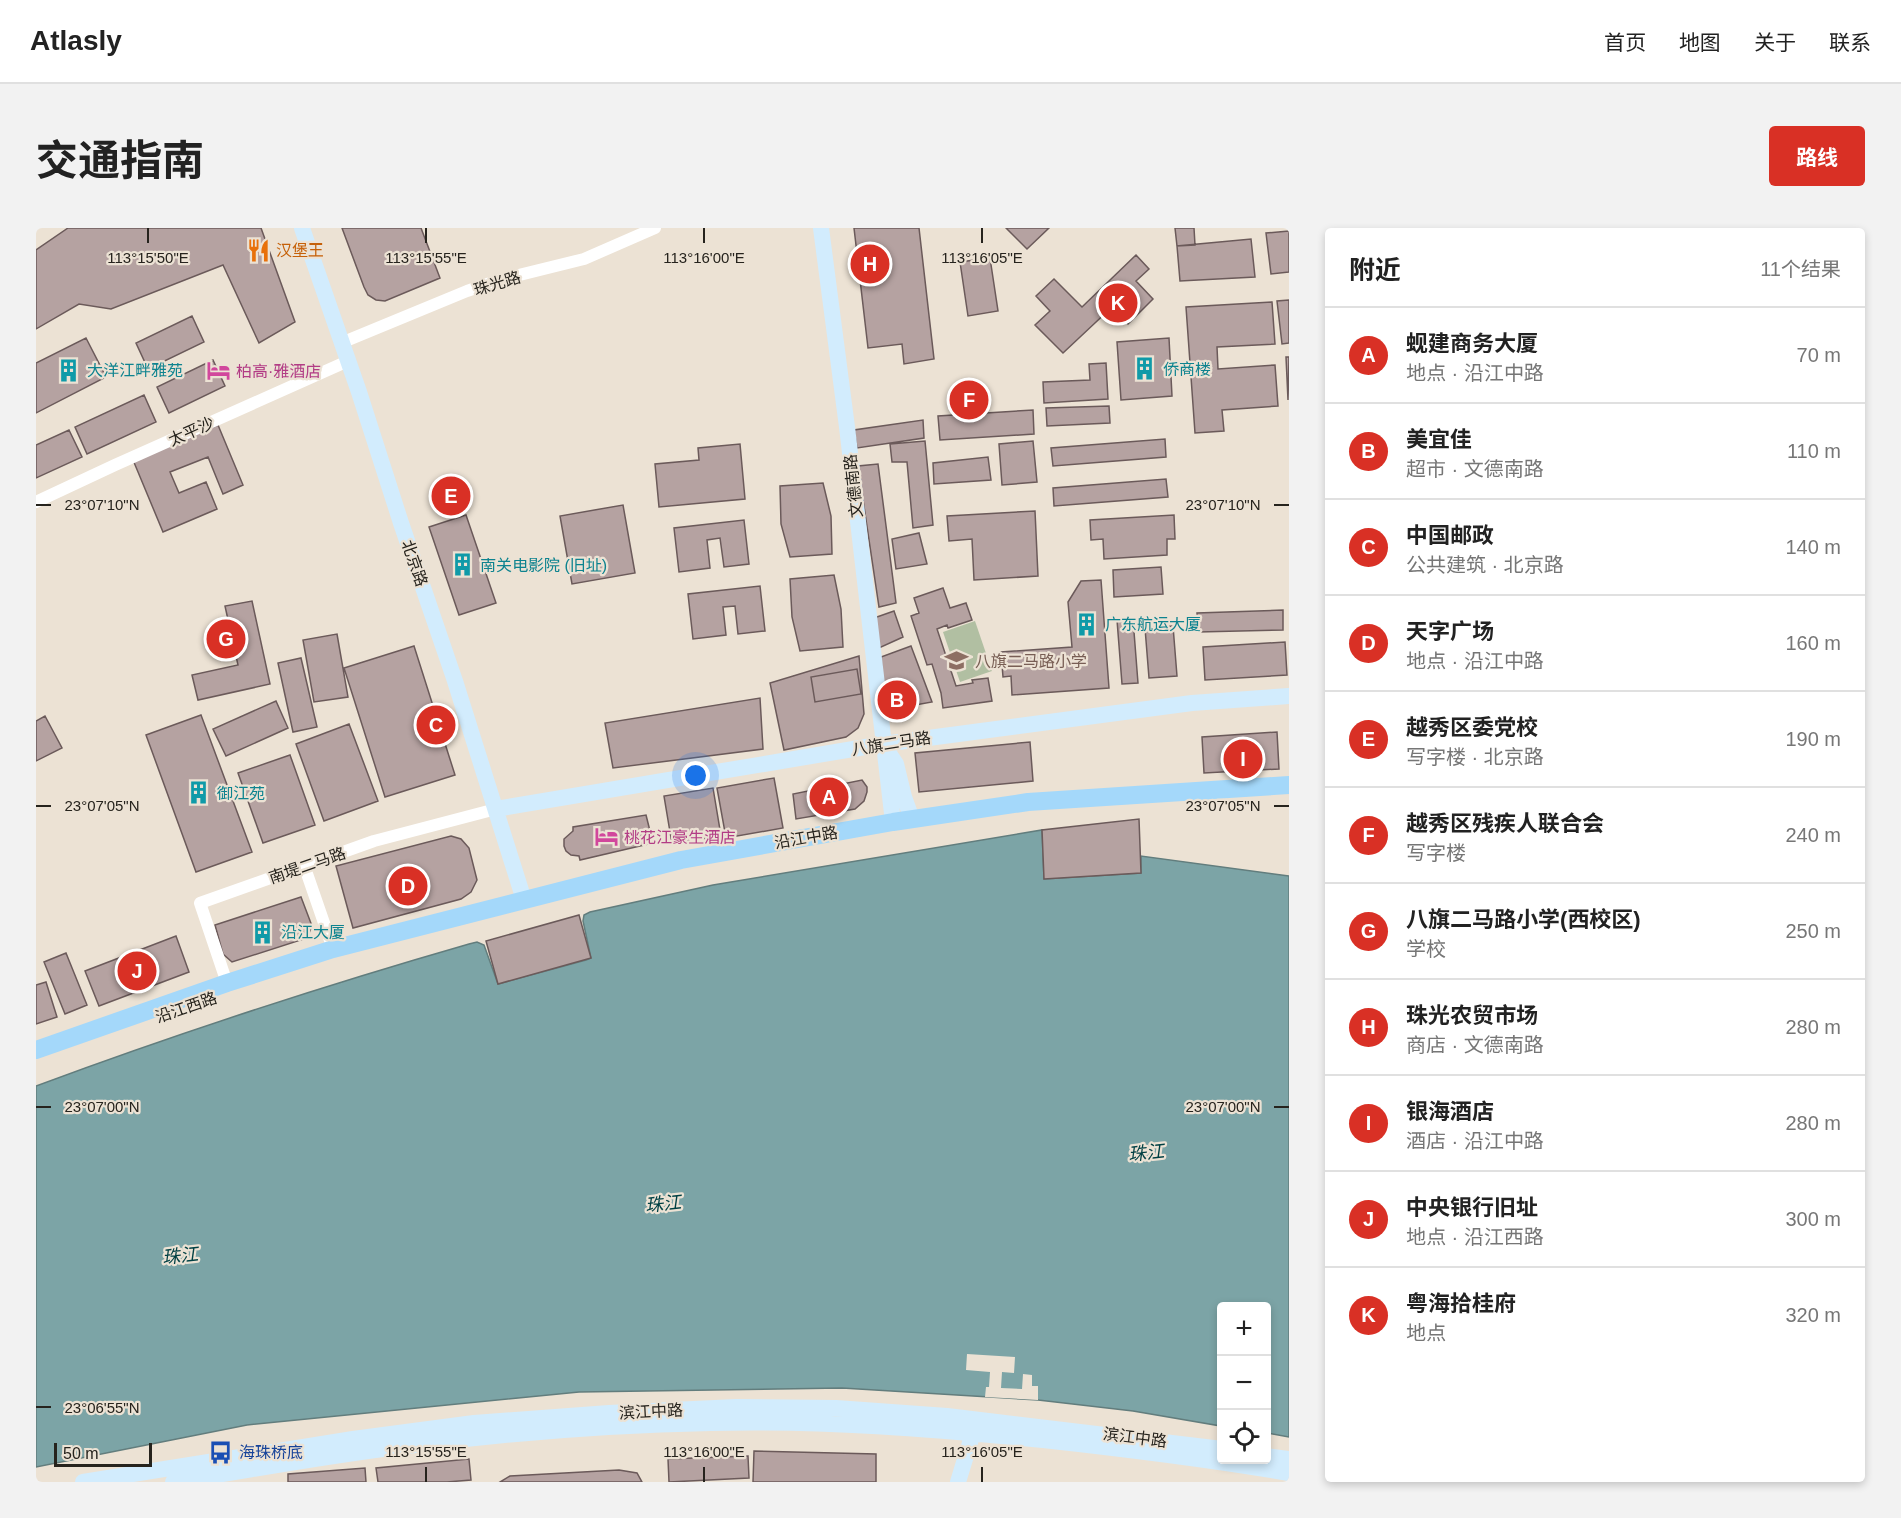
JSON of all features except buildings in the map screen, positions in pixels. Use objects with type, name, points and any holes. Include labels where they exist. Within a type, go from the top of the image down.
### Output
[{"type":"main road","name":"北京路","points":[[302,228],[348,361],[524,900]]},
{"type":"main road","name":"文德南路","points":[[821,228],[893,822]]},
{"type":"main road","name":"八旗二马路","points":[[496,809],[883,744],[1192,703],[1289,696]]},
{"type":"main road","points":[[883,744],[896,764],[912,819]]},
{"type":"main road","name":"沿江中路","points":[[335,954],[524,900],[681,860],[893,822],[1028,802],[1289,785]]},
{"type":"main road","name":"沿江西路","points":[[36,1050],[227,983],[335,954]]},
{"type":"main road","name":"沿江西路","points":[[36,1059],[335,954]]},
{"type":"main road","name":"滨江中路","points":[[83,1482],[176,1478],[477,1437],[711,1423],[808,1423],[908,1428],[975,1426],[1217,1449]]},
{"type":"main road","points":[[958,1482],[975,1426]]},
{"type":"main road","name":"滨江中路","points":[[975,1426],[1289,1473]]},
{"type":"main road","points":[[1271,1457],[1289,1459]]},
{"type":"street","name":"珠光路","points":[[341,344],[467,291],[499,280],[584,259],[655,228]]},
{"type":"street","name":"太平沙","points":[[36,502],[348,361]]},
{"type":"street","name":"南堤二马路","points":[[227,983],[200,903],[374,841],[496,809]]},
{"type":"street","points":[[304,865],[335,954]]},
{"type":"green space","points":[[975,621],[992,671],[960,682],[943,632]]},
{"type":"water","name":"珠江","points":[[1042,830],[1044,879],[1141,873],[1141,856],[1289,876],[1289,1437],[1271,1434],[1271,1302],[1217,1302],[1217,1425],[1133,1411],[1038,1400],[842,1388],[579,1392],[247,1425],[36,1467],[36,1086],[251,1011],[477,942],[484,945],[498,984],[586,960],[591,958],[583,921],[584,915],[713,885]]},
{"type":"pier","points":[[967,1354],[1015,1357],[1014,1373],[1002,1372],[1001,1388],[1022,1389],[1023,1374],[1032,1375],[1032,1386],[1038,1386],[1038,1400],[985,1397],[986,1387],[989,1387],[990,1372],[966,1370]]},
{"type":"place","name":"汉堡王","points":[[258,250]]},
{"type":"place","name":"珠光农贸市场","points":[[870,264]]},
{"type":"place","name":"粤海拾桂府","points":[[1118,303]]},
{"type":"place","name":"侨商楼","points":[[1145,369]]},
{"type":"place","name":"大洋江畔雅苑","points":[[69,370]]},
{"type":"place","name":"柏高·雅酒店","points":[[218,371]]},
{"type":"place","name":"越秀区残疾人联合会","points":[[969,400]]},
{"type":"place","name":"越秀区委党校","points":[[451,496]]},
{"type":"place","name":"南关电影院 (旧址)","points":[[462,565]]},
{"type":"place","name":"广东航运大厦","points":[[1087,624]]},
{"type":"place","name":"八旗二马路小学(西校区)","points":[[226,639]]},
{"type":"place","name":"八旗二马路小学","points":[[957,661]]},
{"type":"place","name":"美宜佳","points":[[897,700]]},
{"type":"place","name":"中国邮政","points":[[436,725]]},
{"type":"place","name":"银海酒店","points":[[1243,759]]},
{"type":"place","name":"御江苑","points":[[199,793]]},
{"type":"place","name":"蚬建商务大厦","points":[[829,797]]},
{"type":"place","name":"桃花江豪生酒店","points":[[606,837]]},
{"type":"place","name":"天字广场","points":[[408,886]]},
{"type":"place","name":"沿江大厦","points":[[263,932]]},
{"type":"place","name":"中央银行旧址","points":[[137,971]]},
{"type":"place","name":"海珠桥底","points":[[221,1452]]}]
